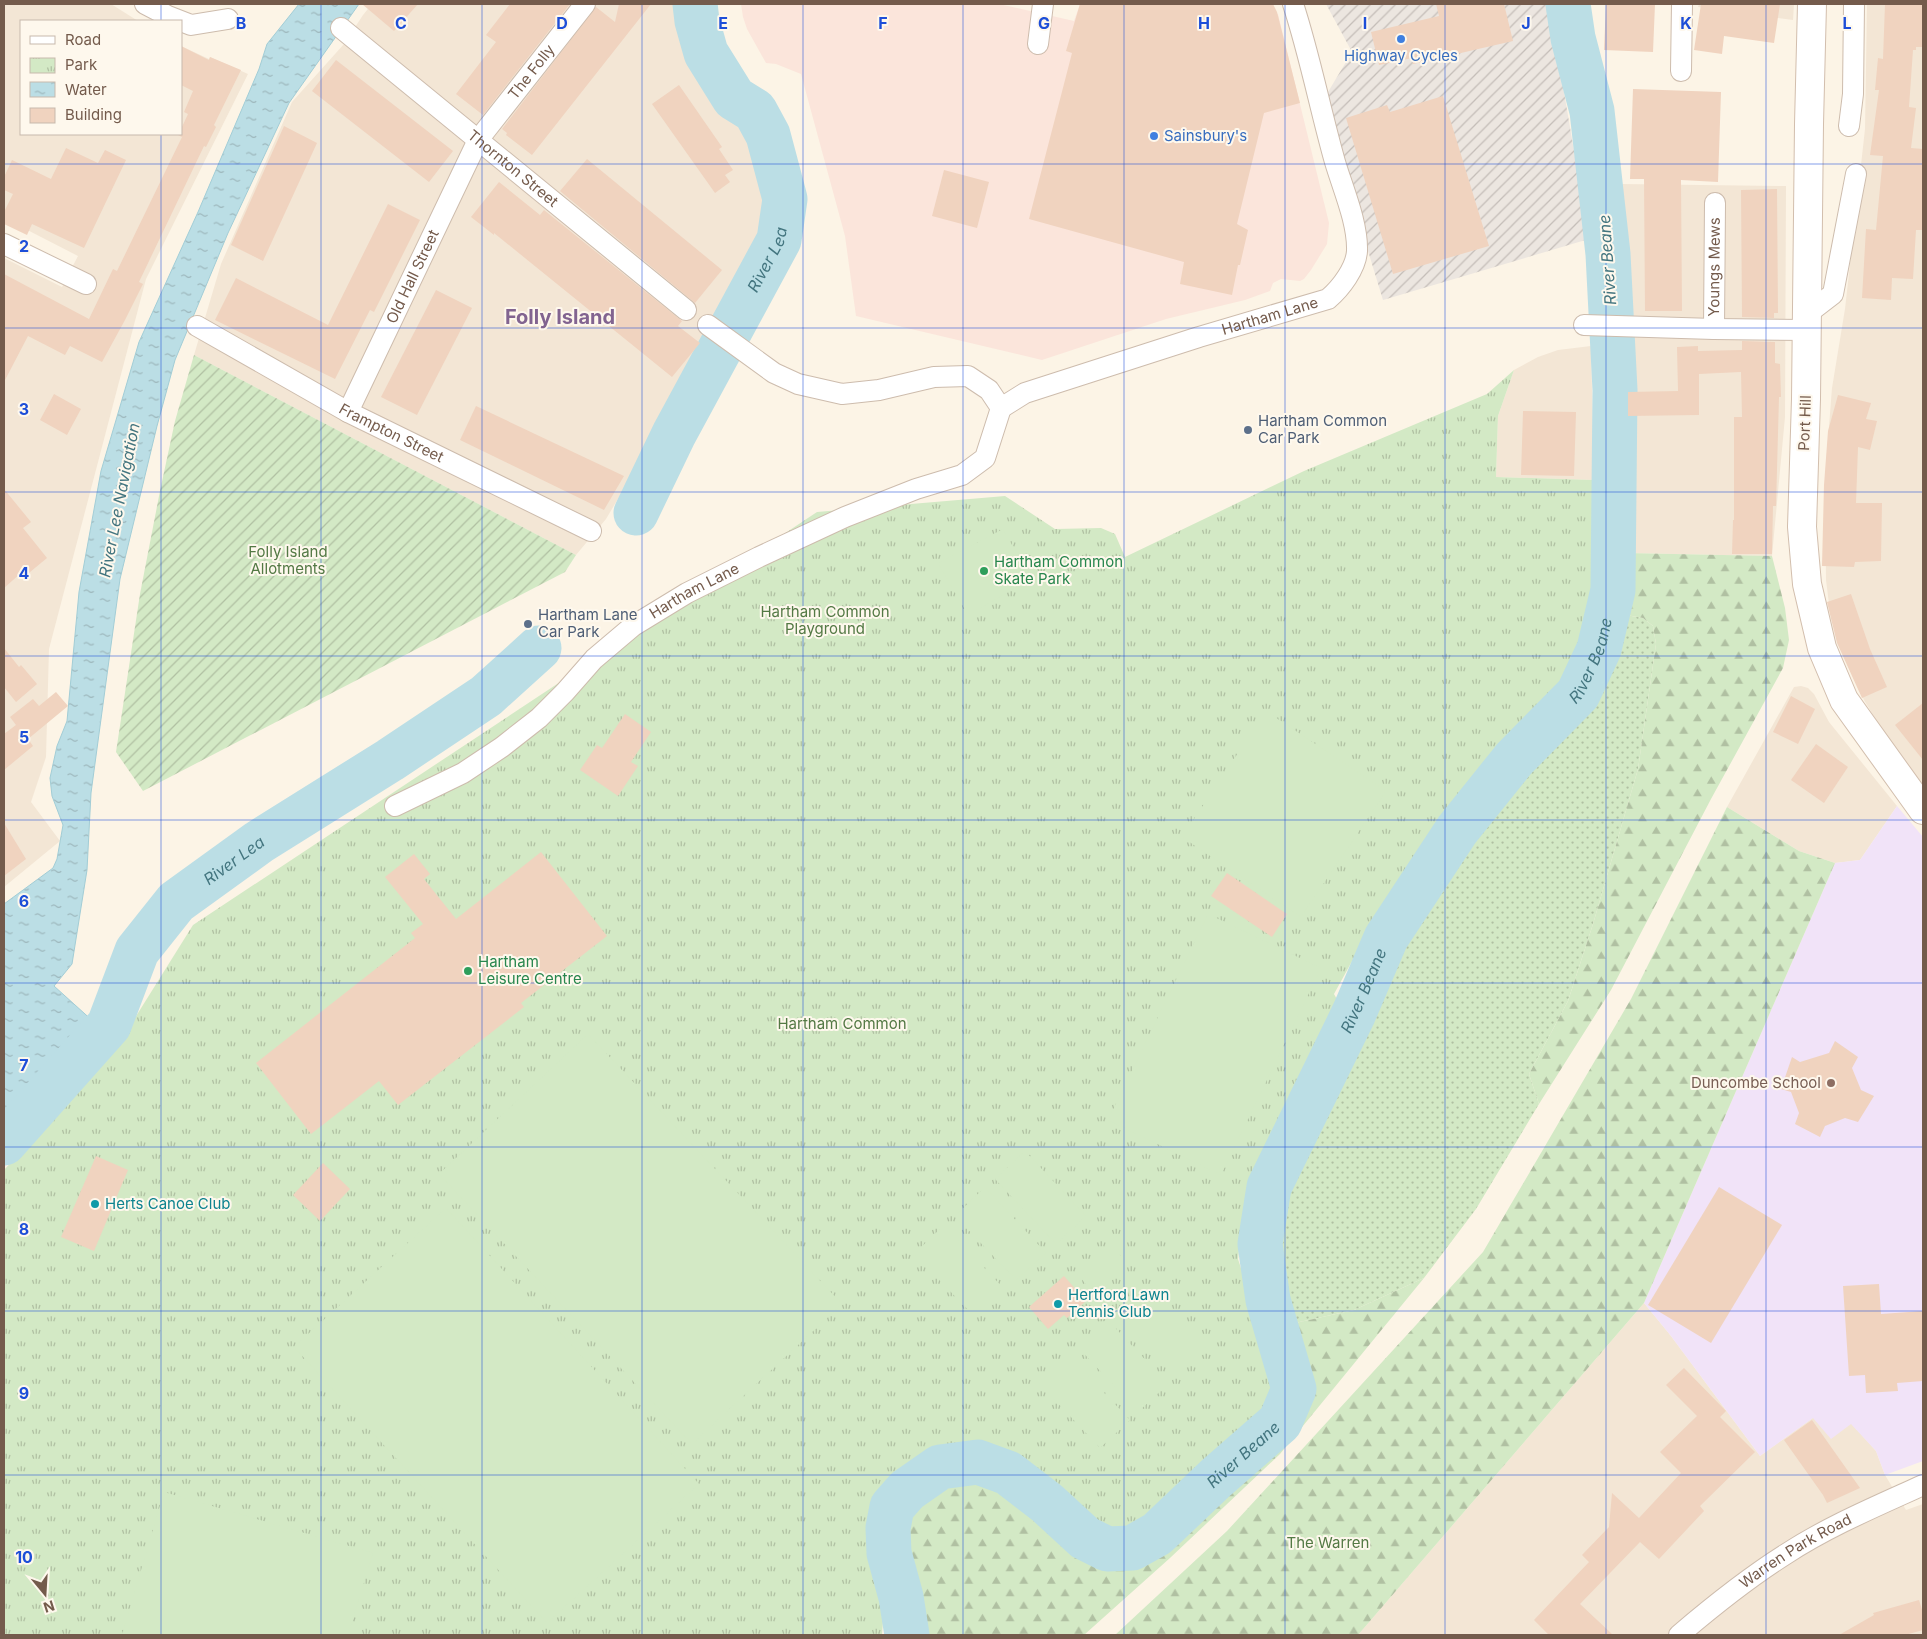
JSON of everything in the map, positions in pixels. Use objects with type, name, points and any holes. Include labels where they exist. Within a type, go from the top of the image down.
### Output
[{"type":"main road","name":"Port Hill","points":[[1812,4],[1802,528],[1807,584],[1822,648],[1844,700],[1923,810]]},
{"type":"street","points":[[145,4],[180,20]]},
{"type":"street","name":"The Folly","points":[[478,140],[585,4]]},
{"type":"street","name":"Hartham Lane","points":[[395,806],[463,772],[502,747],[539,718],[594,659],[633,626],[687,593],[845,517],[916,489],[962,475],[985,458],[1001,408],[1025,393],[1199,337],[1328,299],[1337,291],[1354,262],[1357,253],[1356,235],[1293,4]]},
{"type":"street","points":[[1682,4],[1682,71]]},
{"type":"street","points":[[1849,126],[1853,94],[1854,4]]},
{"type":"street","points":[[1038,44],[1042,6]]},
{"type":"street","points":[[182,21],[191,24],[228,19]]},
{"type":"street","name":"Thornton Street","points":[[341,28],[686,310]]},
{"type":"street","name":"Old Hall Street","points":[[348,412],[478,140]]},
{"type":"street","points":[[1584,325],[1714,329],[1807,322],[1833,294],[1856,174]]},
{"type":"street","name":"Youngs Mews","points":[[1714,329],[1715,203]]},
{"type":"street","points":[[4,244],[86,284]]},
{"type":"street","points":[[708,325],[774,373],[798,384],[842,394],[879,390],[934,376],[968,376],[989,390],[1001,408]]},
{"type":"street","name":"Frampton Street","points":[[197,326],[348,412],[591,531]]},
{"type":"street","name":"Warren Park Road","points":[[1679,1635],[1747,1580],[1788,1553],[1838,1525],[1923,1486]]},
{"type":"shaded area","points":[[4,4],[111,4],[136,20],[20,20],[20,135],[182,135],[182,46],[248,74],[146,279],[49,649],[46,757],[31,802],[60,841],[4,887],[4,258],[62,287],[78,256],[4,218]]},
{"type":"shaded area","points":[[372,4],[687,4],[689,24],[700,60],[752,142],[768,217],[729,315],[706,331],[679,394],[654,438],[606,519],[576,555],[194,355],[221,264],[292,102],[344,44]]},
{"type":"shaded area","points":[[741,4],[999,4],[1074,21],[1080,4],[1230,4],[1278,14],[1329,223],[1327,244],[1311,270],[1300,281],[1281,279],[1273,283],[1270,291],[1245,300],[1166,319],[1042,360],[856,316],[845,236],[801,74],[776,64],[766,63],[747,29]]},
{"type":"shaded area","points":[[1326,4],[1549,4],[1589,239],[1383,300],[1328,120],[1328,92],[1352,52]]},
{"type":"shaded area","points":[[1699,4],[1794,4],[1793,20],[1698,7]]},
{"type":"shaded area","points":[[1867,4],[1923,4],[1923,784],[1895,751],[1864,700],[1849,666],[1830,612],[1826,580],[1825,479],[1832,388],[1845,309],[1865,129]]},
{"type":"shaded area","points":[[1621,184],[1786,186],[1785,417],[1772,556],[1626,553],[1627,346],[1629,311]]},
{"type":"shaded area","points":[[1591,346],[1594,480],[1496,477],[1498,416],[1514,370],[1538,357],[1558,350]]},
{"type":"shaded area","points":[[1794,687],[1808,688],[1814,694],[1829,722],[1897,806],[1860,860],[1835,863],[1799,851],[1727,807]]},
{"type":"shaded area","name":"Duncombe School","points":[[1897,806],[1923,837],[1923,1461],[1885,1475],[1876,1451],[1851,1424],[1831,1439],[1813,1418],[1760,1456],[1671,1336],[1644,1303],[1835,863],[1860,860]]},
{"type":"shaded area","points":[[1644,1303],[1671,1336],[1760,1456],[1814,1417],[1851,1423],[1876,1451],[1885,1475],[1906,1510],[1923,1504],[1923,1635],[1358,1635]]},
{"type":"green space","name":"Folly Island Allotments","points":[[194,355],[576,555],[565,572],[143,791],[116,752],[140,594],[160,491],[175,421]]},
{"type":"green space","name":"Hartham Common","points":[[1514,370],[1498,416],[1496,477],[1594,480],[1593,604],[1583,638],[1566,675],[1544,707],[1495,755],[1384,903],[1334,994],[1340,1008],[1251,1185],[1241,1233],[1238,1259],[1265,1342],[1280,1365],[1282,1380],[1279,1392],[1265,1408],[1194,1473],[1138,1521],[1110,1534],[1098,1536],[1090,1532],[1013,1457],[973,1447],[938,1454],[910,1469],[898,1471],[868,1513],[869,1547],[885,1593],[882,1635],[4,1635],[4,1170],[113,1053],[193,925],[817,512],[1005,496],[1055,529],[1101,528],[1115,534],[1125,557],[1304,471],[1487,394]]},
{"type":"green space","name":"Hartham Common Skate Park","points":[[1003,529],[1031,579],[968,615],[938,563]]},
{"type":"green space","points":[[1626,553],[1772,556],[1785,608],[1789,640],[1783,668],[1711,799],[1611,990],[1539,1104],[1529,1074],[1568,1001],[1593,924],[1638,769],[1656,644],[1653,626],[1643,618],[1626,615]]},
{"type":"green space","points":[[1626,615],[1643,618],[1653,626],[1656,644],[1638,769],[1593,924],[1568,1001],[1529,1074],[1539,1104],[1476,1209],[1424,1278],[1354,1310],[1295,1323],[1276,1256],[1281,1209],[1300,1155],[1328,1107],[1399,950],[1507,787],[1567,727],[1601,685],[1621,647]]},
{"type":"green space","points":[[1266,711],[1386,791],[1301,917],[1182,837]]},
{"type":"green space","name":"The Warren","points":[[1727,807],[1799,851],[1835,863],[1644,1303],[1358,1635],[1115,1635],[1227,1531],[1483,1252],[1631,999]]},
{"type":"green space","points":[[1208,914],[1321,968],[1221,1175],[1108,1120]]},
{"type":"green space","points":[[588,1034],[842,1304],[692,1444],[439,1174]]},
{"type":"green space","points":[[1025,1151],[1086,1216],[1056,1244],[995,1179]]},
{"type":"green space","points":[[985,1187],[1046,1253],[1016,1280],[955,1216]]},
{"type":"green space","points":[[446,1208],[699,1484],[547,1623],[294,1347]]},
{"type":"green space","points":[[944,1225],[1006,1291],[976,1318],[914,1254]]},
{"type":"green space","points":[[1110,1244],[1125,1260],[1092,1291],[1077,1274]]},
{"type":"green space","points":[[1424,1278],[1280,1454],[1170,1558],[1084,1635],[918,1635],[919,1609],[904,1541],[911,1511],[929,1491],[954,1476],[980,1479],[1003,1486],[1046,1526],[1087,1557],[1135,1561],[1160,1547],[1301,1407],[1309,1365],[1295,1323],[1354,1310]]},
{"type":"green space","points":[[1145,1284],[1206,1348],[1176,1377],[1115,1311]]},
{"type":"green space","points":[[1107,1319],[1168,1384],[1138,1412],[1077,1346]]},
{"type":"green space","points":[[1069,1356],[1130,1420],[1100,1448],[1039,1383]]},
{"type":"green space","points":[[164,1492],[373,1553],[348,1635],[122,1635]]},
{"type":"water","name":"River Lee Navigation","points":[[299,4],[359,4],[289,103],[228,233],[175,360],[120,579],[91,793],[87,870],[72,964],[54,986],[95,1023],[4,1124],[4,904],[53,868],[57,859],[63,825],[52,796],[50,778],[57,746],[67,721],[79,592],[101,471],[139,342],[198,212],[259,69],[267,44]]},
{"type":"building","points":[[362,4],[418,4],[394,31]]},
{"type":"building","points":[[510,4],[570,4],[483,115],[456,94],[496,42],[486,35]]},
{"type":"building","points":[[619,4],[651,4],[532,155],[506,135],[507,133],[502,129],[596,7],[615,22]]},
{"type":"building","name":"Sainsbury's","points":[[1080,4],[1273,4],[1277,12],[1300,103],[1264,113],[1237,224],[1248,230],[1232,295],[1180,284],[1184,262],[1029,219],[1072,53],[1066,51]]},
{"type":"building","points":[[1436,4],[1504,4],[1513,41],[1413,64],[1412,58],[1379,65],[1371,32],[1439,16]]},
{"type":"building","points":[[1606,4],[1655,4],[1653,52],[1604,50]]},
{"type":"building","points":[[1701,4],[1780,4],[1774,43],[1724,36],[1722,54],[1694,50]]},
{"type":"building","points":[[1885,4],[1923,4],[1923,47],[1916,47],[1916,50],[1913,50],[1909,107],[1916,108],[1911,148],[1923,149],[1923,230],[1916,230],[1913,279],[1892,278],[1891,300],[1862,298],[1866,229],[1876,230],[1883,156],[1870,155],[1879,90],[1875,90],[1878,58],[1883,59]]},
{"type":"building","points":[[182,46],[209,60],[210,57],[241,70],[214,125],[216,127],[206,147],[204,146],[139,282],[143,284],[102,362],[70,346],[65,355],[28,336],[4,382],[4,274],[89,319],[113,269],[117,271],[182,137],[178,135],[182,135],[182,127],[188,114],[184,112],[193,91],[182,86]]},
{"type":"building","points":[[336,60],[453,151],[429,182],[312,91]]},
{"type":"building","points":[[679,85],[722,147],[719,149],[733,170],[725,175],[730,182],[715,193],[652,104]]},
{"type":"building","points":[[1633,89],[1721,92],[1718,182],[1681,180],[1682,311],[1645,311],[1644,179],[1630,179]]},
{"type":"building","points":[[1443,96],[1489,246],[1393,274],[1346,118],[1387,105],[1390,112]]},
{"type":"building","points":[[284,126],[317,143],[263,261],[231,245]]},
{"type":"building","points":[[66,148],[98,163],[105,150],[126,160],[84,248],[32,224],[27,235],[4,224],[4,212],[13,194],[4,190],[4,177],[12,160],[51,179]]},
{"type":"building","points":[[587,159],[722,270],[695,303],[560,191]]},
{"type":"building","points":[[944,170],[989,182],[977,228],[932,216]]},
{"type":"building","points":[[499,182],[540,215],[544,210],[682,321],[678,326],[700,343],[672,377],[494,233],[494,235],[471,217]]},
{"type":"building","points":[[1777,189],[1778,313],[1774,313],[1774,318],[1742,317],[1741,190]]},
{"type":"building","points":[[388,204],[420,220],[374,312],[370,310],[335,379],[215,320],[236,278],[328,325]]},
{"type":"building","points":[[436,290],[472,308],[417,415],[381,397]]},
{"type":"building","points":[[1742,341],[1775,342],[1775,363],[1780,364],[1781,397],[1779,397],[1776,506],[1773,506],[1772,554],[1732,554],[1734,520],[1734,417],[1742,417],[1741,372],[1699,374],[1699,415],[1628,416],[1628,392],[1678,391],[1677,347],[1698,346],[1698,351],[1742,350]]},
{"type":"building","points":[[54,394],[81,409],[67,435],[40,420]]},
{"type":"building","points":[[1838,395],[1871,403],[1866,419],[1877,421],[1870,450],[1858,447],[1856,503],[1882,503],[1881,561],[1855,562],[1854,567],[1822,566],[1824,485],[1828,431]]},
{"type":"building","points":[[476,406],[624,476],[604,510],[460,440]]},
{"type":"building","points":[[1523,411],[1576,412],[1574,476],[1521,475]]},
{"type":"building","points":[[4,489],[31,522],[23,528],[47,558],[24,577],[21,573],[4,588]]},
{"type":"building","points":[[1851,594],[1870,649],[1887,687],[1862,698],[1837,643],[1827,602]]},
{"type":"building","points":[[4,648],[19,667],[21,665],[37,684],[16,702],[4,687]]},
{"type":"building","points":[[56,692],[68,706],[28,739],[33,746],[4,770],[4,734],[16,725],[10,717],[33,699],[39,706]]},
{"type":"building","points":[[1791,696],[1815,709],[1798,744],[1773,732]]},
{"type":"building","points":[[1923,703],[1923,760],[1895,725]]},
{"type":"building","points":[[625,714],[651,732],[631,762],[638,766],[618,796],[580,770],[597,745],[602,748]]},
{"type":"building","points":[[1816,744],[1848,767],[1824,803],[1791,780]]},
{"type":"building","points":[[4,823],[26,859],[4,876]]},
{"type":"building","name":"Hartham Leisure Centre","points":[[541,852],[607,936],[521,1003],[524,1007],[398,1105],[379,1081],[311,1134],[256,1063],[415,938],[411,933],[423,924],[385,877],[414,854],[430,874],[424,879],[456,919]]},
{"type":"building","points":[[1227,873],[1287,914],[1272,937],[1211,896]]},
{"type":"building","points":[[1835,1041],[1858,1057],[1852,1068],[1861,1090],[1874,1096],[1858,1122],[1845,1118],[1825,1126],[1820,1137],[1795,1124],[1799,1113],[1791,1092],[1781,1089],[1792,1057],[1800,1062],[1829,1053]]},
{"type":"building","name":"Herts Canoe Club","points":[[96,1156],[128,1170],[94,1251],[61,1237]]},
{"type":"building","points":[[323,1163],[350,1189],[320,1221],[293,1195]]},
{"type":"building","points":[[1719,1187],[1782,1225],[1711,1343],[1648,1305]]},
{"type":"building","name":"Hertford Lawn Tennis Club","points":[[1064,1276],[1086,1301],[1067,1318],[1064,1315],[1048,1329],[1029,1307]]},
{"type":"building","points":[[1879,1284],[1881,1314],[1923,1311],[1923,1381],[1897,1383],[1898,1391],[1866,1393],[1865,1375],[1849,1376],[1843,1286]]},
{"type":"building","points":[[1684,1368],[1726,1411],[1720,1417],[1755,1452],[1700,1506],[1704,1511],[1659,1559],[1640,1542],[1580,1604],[1613,1635],[1549,1635],[1534,1620],[1589,1562],[1582,1555],[1609,1527],[1612,1493],[1639,1518],[1681,1473],[1660,1452],[1697,1416],[1666,1385]]},
{"type":"building","points":[[1812,1420],[1860,1488],[1827,1503],[1784,1440]]},
{"type":"building","points":[[1919,1600],[1923,1613],[1923,1630],[1905,1635],[1839,1635],[1874,1615],[1873,1613]]},
{"type":"waterway","name":"River Lea","points":[[636,513],[674,434],[779,240],[785,199],[768,135],[755,111],[734,98],[706,53],[697,21],[695,4]]},
{"type":"waterway","name":"River Beane","points":[[907,1635],[901,1597],[889,1553],[888,1528],[892,1507],[907,1490],[940,1467],[978,1462],[1008,1473],[1047,1503],[1085,1538],[1107,1549],[1132,1548],[1157,1534],[1216,1478],[1280,1422],[1294,1389],[1268,1300],[1260,1244],[1269,1187],[1354,1013],[1386,938],[1457,830],[1514,759],[1578,694],[1599,649],[1613,590],[1615,390],[1608,254],[1592,111],[1573,38],[1568,4]]},
{"type":"waterway","name":"River Lea","points":[[4,1143],[109,1025],[137,951],[176,902],[259,842],[390,760],[486,696],[539,648]]},
{"type":"place","name":"Highway Cycles","points":[[1401,39]]},
{"type":"place","name":"Sainsbury's","points":[[1154,136]]},
{"type":"place","name":"Hartham Common Car Park","points":[[1248,430]]},
{"type":"place","name":"Hartham Common Skate Park","points":[[984,571]]},
{"type":"place","name":"Hartham Lane Car Park","points":[[528,624]]},
{"type":"place","name":"Hartham Leisure Centre","points":[[468,971]]},
{"type":"place","name":"Duncombe School","points":[[1831,1083]]},
{"type":"place","name":"Herts Canoe Club","points":[[95,1204]]},
{"type":"place","name":"Hertford Lawn Tennis Club","points":[[1058,1304]]},
{"type":"district","name":"Folly Island","points":[[560,317]]},
{"type":"park label","name":"Hartham Common Playground","points":[[825,620]]}]
